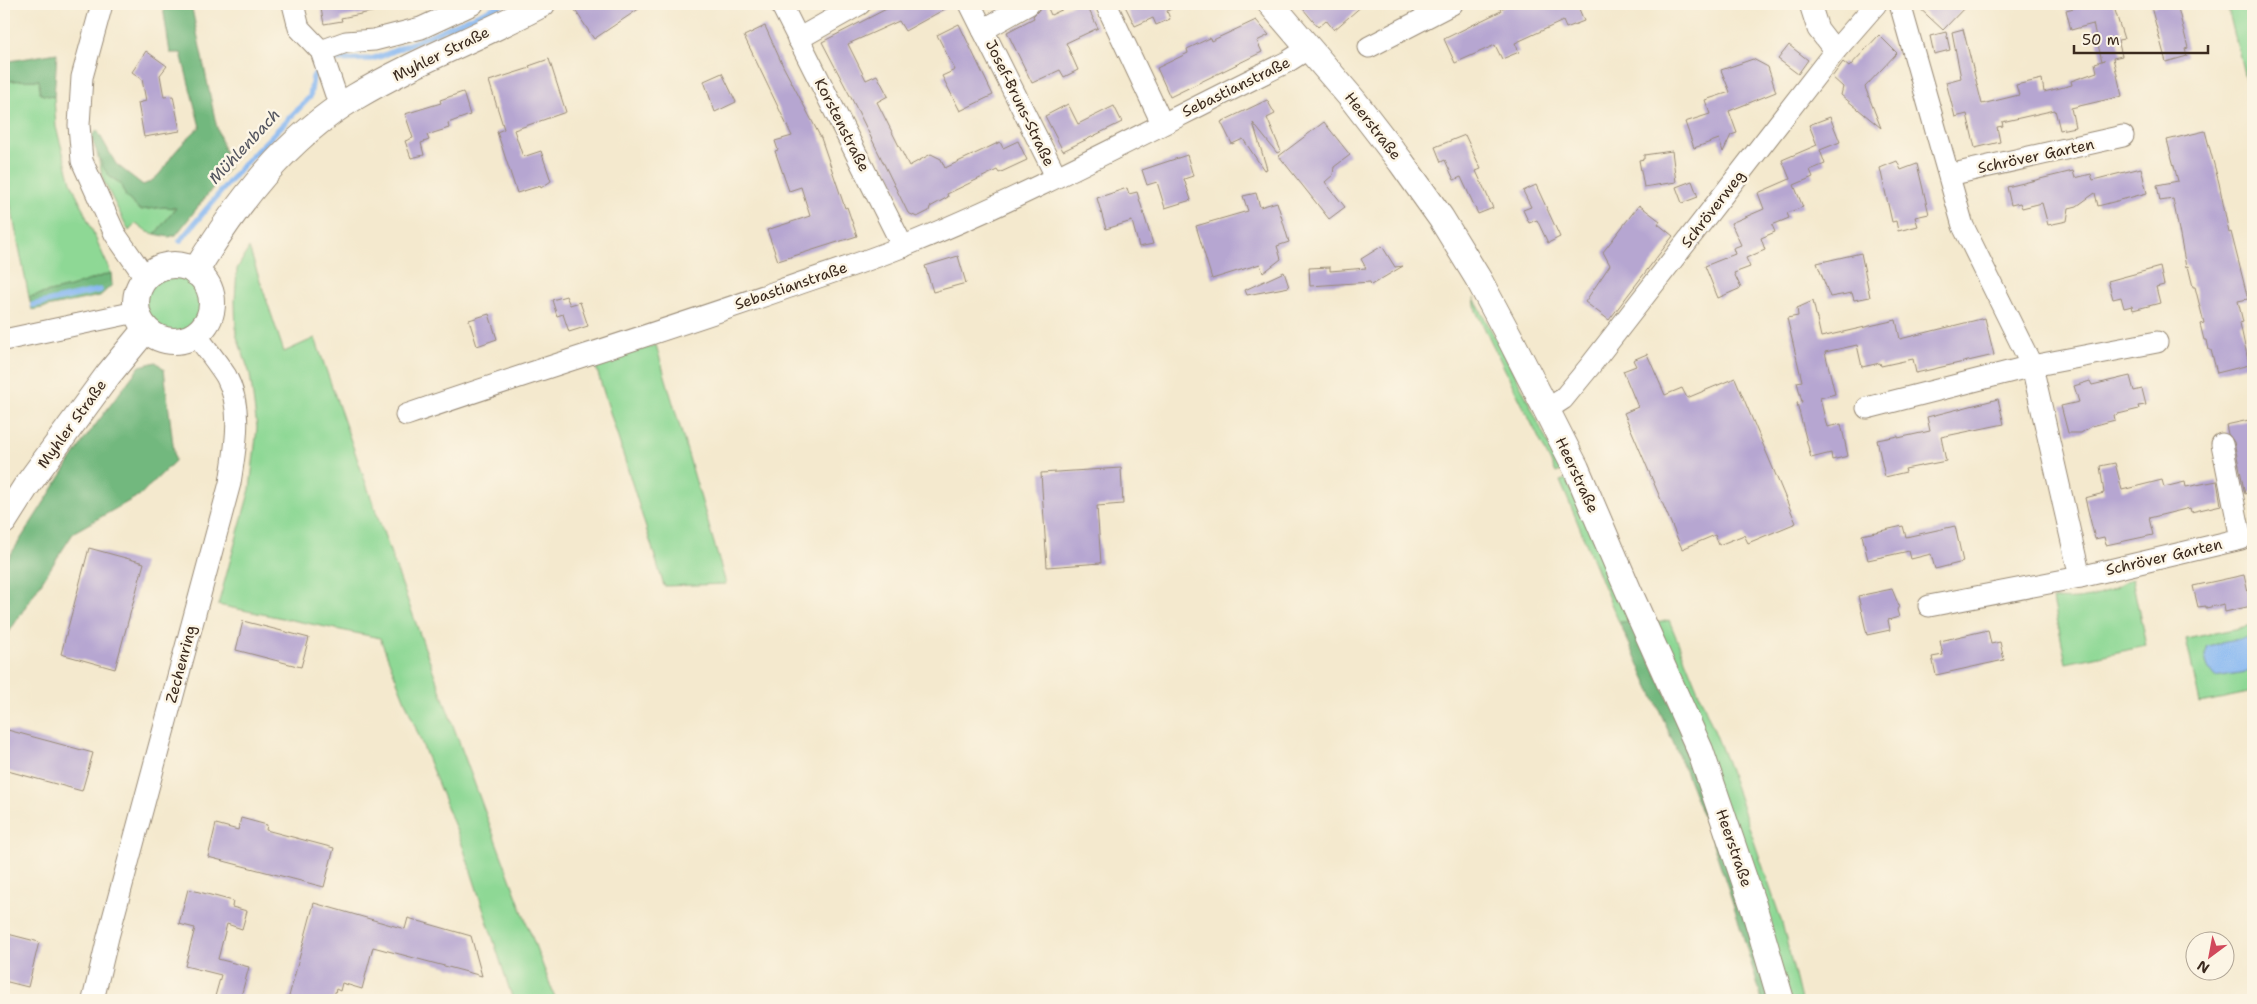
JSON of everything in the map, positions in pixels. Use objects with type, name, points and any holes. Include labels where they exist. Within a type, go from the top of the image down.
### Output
[{"type":"main road","name":"Myhler Straße","points":[[196,272],[237,208],[265,174],[309,131],[355,97],[542,4]]},
{"type":"main road","name":"Heerstraße","points":[[1271,4],[1354,101],[1441,218],[1479,280],[1576,468],[1700,750],[1753,905],[1781,1000]]},
{"type":"main road","points":[[171,265],[187,267],[196,272],[206,282],[210,290],[212,305],[209,319],[196,335],[186,340],[174,342],[163,340],[141,321],[136,294],[145,277],[157,268],[171,265]]},
{"type":"main road","name":"Myhler Straße","points":[[4,521],[25,488],[108,375],[141,321]]},
{"type":"street","points":[[102,4],[82,77],[79,125],[82,161],[98,201],[115,234],[145,277]]},
{"type":"street","points":[[293,4],[299,28],[321,51],[340,107]]},
{"type":"street","name":"Myhler Straße","points":[[321,51],[346,42],[374,40],[421,28],[473,4]]},
{"type":"street","name":"Korstenstraße","points":[[781,4],[903,247]]},
{"type":"street","points":[[798,39],[860,4]]},
{"type":"street","name":"Josef-Bruns-Straße","points":[[970,4],[1056,176]]},
{"type":"street","name":"Josef-Bruns-Straße","points":[[983,30],[1029,4]]},
{"type":"street","points":[[1106,4],[1162,124]]},
{"type":"street","points":[[1369,47],[1452,4]]},
{"type":"street","points":[[1810,4],[1818,29],[1835,51]]},
{"type":"street","name":"Schröverweg","points":[[1546,410],[1563,398],[1590,366],[1835,51],[1876,4]]},
{"type":"street","points":[[1900,4],[1963,226],[2032,366],[2080,577]]},
{"type":"street","name":"Sebastianstraße","points":[[406,415],[675,327],[903,247],[948,228],[1056,176],[1287,62],[1309,48]]},
{"type":"street","name":"Schröver Garten","points":[[1949,175],[2123,136]]},
{"type":"street","points":[[4,340],[141,321]]},
{"type":"street","name":"Zechenring","points":[[93,1000],[110,927],[230,483],[238,430],[234,400],[226,377],[196,335]]},
{"type":"street","points":[[1867,408],[2032,366],[2157,342]]},
{"type":"street","name":"Schröver Garten","points":[[1929,606],[2080,577],[2242,539],[2222,444]]},
{"type":"green space","points":[[167,4],[191,4],[216,124],[229,167],[176,235],[169,237],[155,234],[176,208],[164,207],[140,210],[126,197],[120,183],[109,176],[103,167],[92,140],[93,134],[97,130],[116,164],[143,185],[154,179],[162,171],[175,152],[200,127],[181,53],[170,53],[163,7]]},
{"type":"green space","points":[[2227,4],[2253,4],[2253,111]]},
{"type":"green space","points":[[57,53],[54,97],[40,94],[39,80],[4,81],[4,62]]},
{"type":"green space","points":[[40,80],[40,94],[54,97],[56,127],[71,182],[111,273],[70,287],[29,297],[4,172],[4,81]]},
{"type":"green space","points":[[97,153],[109,176],[120,183],[126,197],[140,210],[164,207],[176,208],[155,234],[148,232],[136,223],[129,231],[104,182]]},
{"type":"green space","points":[[249,248],[284,352],[315,338],[433,670],[556,1000],[513,1000],[463,847],[380,638],[218,605],[250,489],[257,428],[250,374],[236,334],[235,301],[237,269]]},
{"type":"green space","points":[[111,273],[112,285],[100,296],[32,310],[29,297],[70,287]]},
{"type":"green space","points":[[174,276],[189,281],[197,289],[202,304],[197,319],[189,327],[174,332],[159,327],[151,319],[146,304],[151,289],[159,281]]},
{"type":"green space","points":[[1474,298],[1522,388],[1561,471],[1556,473],[1476,311]]},
{"type":"green space","points":[[656,345],[726,584],[664,586],[595,364]]},
{"type":"green space","points":[[156,362],[164,369],[175,461],[140,495],[74,532],[4,640],[4,565],[84,440],[140,366]]},
{"type":"green space","points":[[1566,479],[1632,622],[1619,622],[1560,481]]},
{"type":"green space","points":[[2132,578],[2146,646],[2066,663],[2053,599],[2076,599],[2094,596]]},
{"type":"green space","points":[[1669,620],[1727,762],[1782,923],[1801,1000],[1789,1000],[1654,624]]},
{"type":"green space","points":[[1619,622],[1632,622],[1674,712],[1773,1000],[1762,1000],[1733,905],[1705,823],[1650,688]]},
{"type":"green space","points":[[2253,625],[2253,692],[2200,703],[2186,639]]},
{"type":"water","points":[[2253,636],[2253,671],[2215,677],[2209,670],[2206,662],[2208,646]]},
{"type":"building","points":[[320,4],[375,4],[376,11],[341,18],[342,21],[324,24]]},
{"type":"building","points":[[571,4],[646,4],[594,39]]},
{"type":"building","points":[[896,4],[954,4],[905,31],[899,21],[848,44],[866,80],[877,75],[888,96],[877,102],[909,166],[931,154],[941,159],[945,168],[1000,142],[1003,148],[1018,141],[1027,160],[999,173],[997,170],[947,194],[948,197],[917,217],[908,213],[822,42]]},
{"type":"building","points":[[1046,4],[1051,15],[1074,4],[1086,4],[1098,28],[1066,43],[1078,70],[1064,77],[1060,70],[1032,83],[1007,32],[1034,18],[1033,16]]},
{"type":"building","points":[[1124,4],[1181,4],[1167,11],[1170,19],[1156,25],[1153,18],[1135,26]]},
{"type":"building","points":[[1299,4],[1364,4],[1334,30],[1326,20],[1318,27]]},
{"type":"building","points":[[1512,4],[1577,4],[1584,21],[1566,28],[1563,21],[1515,43],[1519,52],[1502,59],[1495,45],[1455,63],[1444,39]]},
{"type":"building","points":[[1915,4],[1968,4],[1943,30]]},
{"type":"building","points":[[2081,4],[2113,4],[2124,39],[2118,40],[2122,56],[2113,58],[2122,96],[2071,108],[2075,127],[2060,130],[2055,110],[2002,122],[2003,126],[1997,127],[2000,142],[1975,148],[1967,114],[1955,117],[1946,82],[1961,78],[1952,32],[1963,29],[1982,104],[2019,95],[2016,85],[2042,79],[2044,92],[2072,85],[2071,81],[2097,72],[2095,63],[2102,61],[2093,24],[2071,30],[2066,10],[2081,6]]},
{"type":"building","points":[[2174,4],[2175,8],[2178,8],[2188,48],[2185,49],[2187,56],[2166,62],[2151,7]]},
{"type":"building","points":[[1256,20],[1269,35],[1257,41],[1262,52],[1170,97],[1157,68],[1188,53],[1187,49],[1210,38],[1211,41]]},
{"type":"building","points":[[959,24],[993,95],[960,111],[942,76],[955,70],[937,35]]},
{"type":"building","points":[[765,26],[783,66],[821,138],[845,208],[847,207],[857,236],[778,261],[767,230],[810,216],[801,187],[789,191],[775,151],[778,150],[775,141],[792,136],[744,36]]},
{"type":"building","points":[[1946,32],[1950,50],[1934,54],[1930,36]]},
{"type":"building","points":[[1879,35],[1897,53],[1865,87],[1881,128],[1841,95],[1843,87],[1832,77],[1843,62],[1849,67]]},
{"type":"building","points":[[1789,45],[1808,60],[1798,74],[1778,59]]},
{"type":"building","points":[[146,51],[167,66],[160,75],[164,97],[173,96],[180,131],[144,137],[138,103],[146,101],[142,79],[132,72]]},
{"type":"building","points":[[549,59],[566,112],[514,130],[523,157],[541,151],[551,181],[541,188],[540,186],[517,193],[497,132],[504,129],[489,81],[530,68],[529,66]]},
{"type":"building","points":[[1753,59],[1768,67],[1776,92],[1729,111],[1737,133],[1731,135],[1723,152],[1719,139],[1694,148],[1685,122],[1710,114],[1705,100],[1730,92],[1721,70]]},
{"type":"building","points":[[722,73],[736,102],[715,112],[704,81]]},
{"type":"building","points":[[463,92],[470,115],[448,123],[449,128],[427,135],[429,140],[421,143],[424,155],[411,158],[405,141],[413,138],[405,114],[441,103],[440,100]]},
{"type":"building","points":[[1267,100],[1275,114],[1267,118],[1281,151],[1277,153],[1253,123],[1267,169],[1264,170],[1243,139],[1232,144],[1221,122]]},
{"type":"building","points":[[1068,104],[1078,124],[1114,106],[1122,122],[1063,151],[1045,116]]},
{"type":"building","points":[[1830,117],[1840,142],[1820,150],[1825,164],[1810,170],[1813,177],[1794,185],[1803,207],[1787,213],[1789,218],[1772,225],[1775,232],[1761,238],[1765,250],[1746,258],[1750,267],[1734,273],[1741,288],[1718,298],[1705,266],[1735,254],[1733,248],[1741,245],[1731,223],[1764,209],[1758,193],[1790,179],[1782,160],[1817,145],[1809,125]]},
{"type":"building","points":[[1324,122],[1350,155],[1334,167],[1333,175],[1325,182],[1345,207],[1329,219],[1279,156]]},
{"type":"building","points":[[2205,131],[2219,183],[2229,233],[2231,232],[2248,299],[2238,301],[2243,322],[2240,323],[2249,365],[2217,373],[2211,350],[2209,350],[2207,340],[2204,340],[2200,324],[2204,323],[2195,287],[2193,287],[2188,266],[2186,267],[2173,199],[2160,201],[2157,185],[2178,181],[2167,140]]},
{"type":"building","points":[[1465,135],[1481,169],[1476,171],[1493,208],[1478,214],[1461,177],[1454,180],[1445,160],[1441,162],[1435,147]]},
{"type":"building","points":[[1672,151],[1676,182],[1644,187],[1639,160],[1644,159],[1644,155]]},
{"type":"building","points":[[1187,155],[1193,176],[1184,179],[1191,200],[1165,208],[1157,182],[1147,185],[1142,170]]},
{"type":"building","points":[[1897,161],[1901,170],[1917,164],[1929,214],[1915,217],[1918,226],[1898,231],[1896,221],[1892,222],[1880,168]]},
{"type":"building","points":[[2141,168],[2147,193],[2098,206],[2095,193],[2077,206],[2069,208],[2067,221],[2048,225],[2042,203],[2022,208],[2020,203],[2011,205],[2007,187],[2073,171],[2075,178],[2091,174],[2093,180]]},
{"type":"building","points":[[1692,181],[1698,197],[1682,203],[1676,187]]},
{"type":"building","points":[[1536,185],[1560,237],[1548,243],[1537,220],[1529,223],[1523,210],[1531,207],[1523,191]]},
{"type":"building","points":[[1127,188],[1129,194],[1137,192],[1153,244],[1139,247],[1132,221],[1106,229],[1097,198]]},
{"type":"building","points":[[1256,193],[1260,207],[1277,202],[1289,242],[1277,246],[1281,259],[1263,273],[1260,264],[1212,279],[1196,226],[1248,211],[1243,196]]},
{"type":"building","points":[[1639,205],[1660,221],[1658,224],[1673,236],[1609,320],[1585,302],[1610,265],[1603,252]]},
{"type":"building","points":[[1382,246],[1395,267],[1403,266],[1371,285],[1370,282],[1310,286],[1309,268],[1330,267],[1330,271],[1366,268],[1361,259]]},
{"type":"building","points":[[1861,253],[1870,297],[1854,300],[1852,293],[1830,297],[1817,263]]},
{"type":"building","points":[[958,256],[966,283],[933,292],[925,266]]},
{"type":"building","points":[[2160,267],[2164,285],[2156,287],[2160,303],[2133,310],[2132,306],[2124,308],[2121,297],[2113,299],[2108,281]]},
{"type":"building","points":[[1284,272],[1289,287],[1247,295],[1245,290]]},
{"type":"building","points":[[566,296],[570,305],[580,302],[588,326],[569,332],[563,314],[557,316],[552,300]]},
{"type":"building","points":[[1813,301],[1821,337],[1896,320],[1900,339],[1985,318],[1994,355],[1916,373],[1913,359],[1881,366],[1880,363],[1862,367],[1857,345],[1825,352],[1835,394],[1820,398],[1827,427],[1841,424],[1848,456],[1832,460],[1831,453],[1811,458],[1797,403],[1802,402],[1797,382],[1802,381],[1787,318],[1798,316],[1797,308]]},
{"type":"building","points":[[489,314],[497,339],[477,346],[469,320]]},
{"type":"building","points":[[1647,354],[1665,395],[1682,388],[1687,398],[1735,378],[1796,523],[1748,543],[1744,535],[1719,545],[1715,535],[1682,549],[1624,413],[1638,407],[1623,371],[1636,366],[1633,360]]},
{"type":"building","points":[[2130,376],[2134,391],[2142,389],[2146,405],[2138,406],[2139,409],[2114,415],[2115,420],[2092,426],[2081,433],[2068,433],[2061,406],[2079,402],[2074,386],[2090,381],[2092,385]]},
{"type":"building","points":[[1998,399],[2004,424],[1941,437],[1946,461],[1905,469],[1906,472],[1885,477],[1877,440],[1898,436],[1898,438],[1930,431],[1927,417]]},
{"type":"building","points":[[2249,420],[2253,434],[2253,492],[2245,494],[2234,442],[2228,434],[2226,425]]},
{"type":"building","points":[[2115,463],[2122,490],[2162,480],[2164,487],[2185,482],[2186,487],[2217,481],[2221,505],[2191,512],[2190,508],[2149,518],[2153,535],[2106,545],[2104,537],[2095,539],[2085,498],[2104,493],[2100,466]]},
{"type":"building","points":[[1121,468],[1123,504],[1097,506],[1101,563],[1047,567],[1041,473]]},
{"type":"building","points":[[1903,526],[1906,537],[1955,526],[1963,562],[1935,569],[1931,554],[1911,559],[1909,551],[1868,560],[1862,535]]},
{"type":"building","points":[[89,548],[144,563],[115,669],[61,654]]},
{"type":"building","points":[[2244,575],[2251,606],[2225,612],[2224,604],[2206,608],[2206,606],[2198,607],[2193,586]]},
{"type":"building","points":[[1892,589],[1899,606],[1897,610],[1899,617],[1888,620],[1890,630],[1867,635],[1858,596]]},
{"type":"building","points":[[243,621],[309,638],[301,667],[236,650]]},
{"type":"building","points":[[1988,630],[1991,644],[2000,642],[2004,660],[1936,675],[1932,657],[1943,655],[1940,641]]},
{"type":"building","points":[[4,729],[93,753],[82,791],[4,770]]},
{"type":"building","points":[[241,818],[267,825],[266,830],[334,848],[324,887],[208,857],[216,824],[238,830]]},
{"type":"building","points":[[188,889],[233,901],[232,907],[247,911],[242,929],[227,924],[218,959],[249,967],[240,1000],[214,1000],[221,975],[185,966],[195,928],[179,924]]},
{"type":"building","points":[[314,903],[405,929],[408,918],[471,936],[482,976],[373,947],[362,989],[342,983],[340,991],[336,989],[333,1000],[288,1000]]},
{"type":"building","points":[[4,933],[39,942],[28,987],[4,981]]},
{"type":"waterway","name":"Mühlenbach","points":[[338,60],[371,59],[382,56],[503,4]]},
{"type":"waterway","name":"Mühlenbach","points":[[180,241],[244,164],[310,97],[313,77],[320,66]]},
{"type":"waterway","name":"Mühlenbach","points":[[33,305],[100,290]]}]
